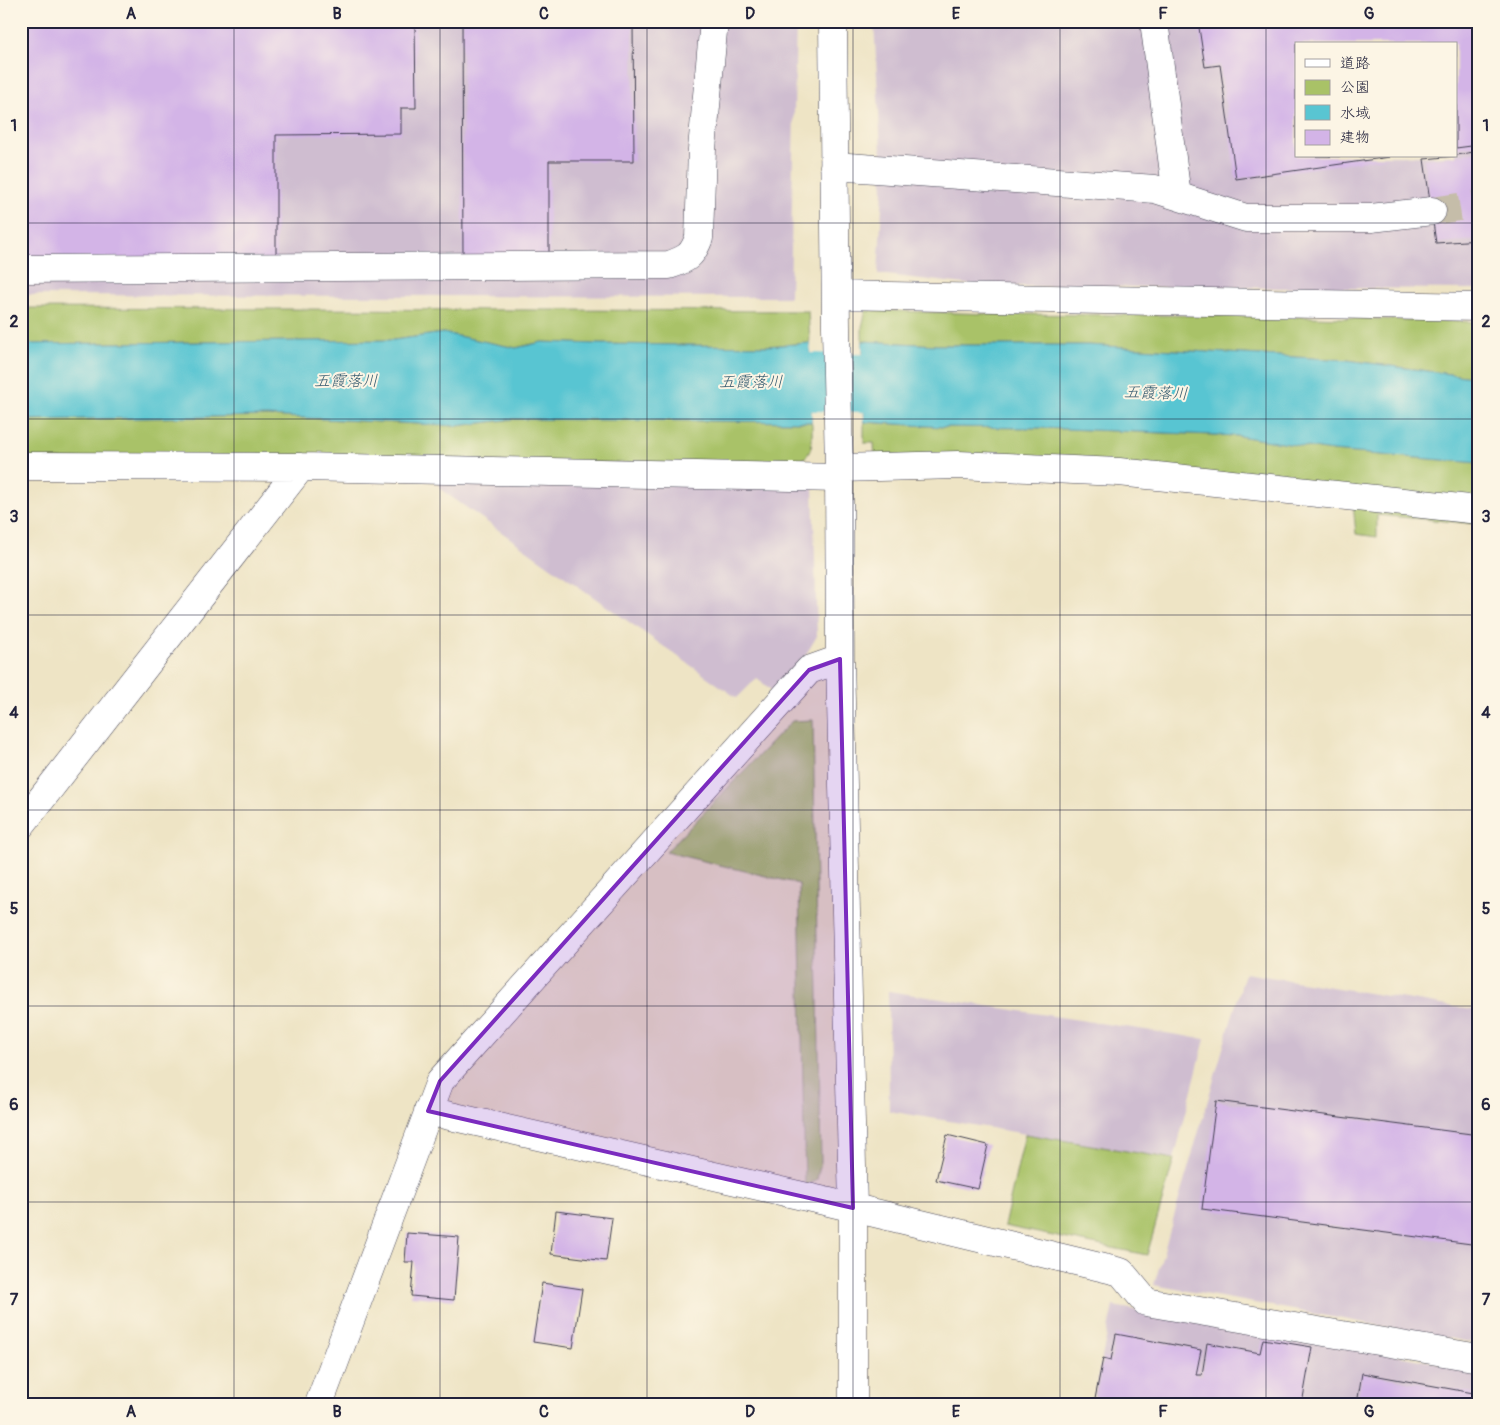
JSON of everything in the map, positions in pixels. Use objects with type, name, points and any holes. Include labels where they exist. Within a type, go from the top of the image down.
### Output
[{"type":"street","points":[[21,269],[669,265],[684,260],[694,250],[699,238],[702,149],[714,21]]},
{"type":"street","points":[[833,21],[840,659],[852,1208],[853,1404]]},
{"type":"street","points":[[1154,21],[1177,196]]},
{"type":"street","points":[[834,166],[1155,189],[1246,218],[1371,218],[1432,210]]},
{"type":"street","points":[[836,295],[1479,307]]},
{"type":"street","points":[[21,466],[300,468],[839,463],[958,466],[1118,472],[1479,510]]},
{"type":"street","points":[[21,824],[300,468]]},
{"type":"street","points":[[319,1404],[440,1081],[809,670],[840,659]]},
{"type":"street","points":[[428,1111],[1121,1272],[1146,1302],[1479,1358]]},
{"type":"highlighted area","points":[[840,659],[853,1208],[428,1111],[440,1081],[809,670]]},
{"type":"shaded area","points":[[21,21],[796,21],[790,297],[21,295]]},
{"type":"shaded area","points":[[874,21],[1479,21],[1479,289],[982,286],[878,274],[883,190]]},
{"type":"shaded area","points":[[439,481],[813,486],[817,636],[804,658],[772,691],[757,678],[737,698],[440,489]]},
{"type":"shaded area","points":[[1245,973],[1479,1011],[1479,1342],[1476,1343],[1154,1285]]},
{"type":"shaded area","points":[[888,991],[1205,1039],[1174,1159],[889,1111]]},
{"type":"shaded area","points":[[1113,1306],[1479,1370],[1479,1404],[1092,1404]]},
{"type":"green space","points":[[21,308],[808,311],[810,343],[767,346],[542,342],[516,348],[443,333],[394,340],[21,344]]},
{"type":"green space","points":[[866,310],[989,314],[1276,316],[1479,322],[1479,378],[1347,360],[1087,345],[936,345],[862,341],[862,327]]},
{"type":"green space","points":[[267,416],[457,426],[513,419],[812,422],[812,441],[807,456],[796,464],[21,459],[21,420]]},
{"type":"green space","points":[[864,422],[944,427],[1041,428],[1239,436],[1333,451],[1479,463],[1479,504],[875,461],[874,443],[864,443]]},
{"type":"green space","points":[[1353,504],[1479,516],[1479,524],[1377,515],[1377,537],[1356,534]]},
{"type":"green space","points":[[813,720],[821,1162],[817,1179],[805,1188],[799,884],[666,852],[792,721]]},
{"type":"green space","points":[[1025,1134],[1174,1159],[1147,1255],[1004,1226]]},
{"type":"water","points":[[443,333],[516,348],[542,342],[767,346],[810,343],[812,422],[513,419],[457,426],[267,416],[21,420],[21,344],[394,340]]},
{"type":"water","points":[[862,341],[936,345],[1087,345],[1347,360],[1479,378],[1479,463],[1332,451],[1239,436],[1041,428],[944,427],[864,422]]},
{"type":"pier","points":[[862,338],[864,425],[861,423],[860,341]]},
{"type":"pier","points":[[810,340],[812,343],[814,422],[812,424]]},
{"type":"building","points":[[21,21],[415,21],[416,108],[401,108],[401,134],[276,135],[276,261],[21,262]]},
{"type":"building","points":[[462,21],[633,21],[634,161],[549,161],[549,258],[463,258]]},
{"type":"building","points":[[1198,21],[1479,21],[1479,145],[1458,148],[1458,42],[1295,42],[1295,158],[1383,158],[1236,179],[1220,65],[1205,67]]},
{"type":"building","points":[[1479,151],[1479,240],[1436,243],[1424,159],[1458,158],[1458,155]]},
{"type":"building","points":[[1216,1101],[1479,1135],[1479,1245],[1202,1209]]},
{"type":"building","points":[[947,1135],[988,1145],[978,1189],[936,1180]]},
{"type":"building","points":[[556,1211],[612,1218],[606,1261],[551,1254]]},
{"type":"building","points":[[407,1233],[459,1237],[454,1300],[411,1296],[414,1262],[405,1262]]},
{"type":"building","points":[[542,1283],[582,1289],[573,1348],[533,1342]]},
{"type":"building","points":[[1116,1334],[1201,1350],[1196,1375],[1202,1375],[1207,1343],[1260,1353],[1263,1339],[1312,1347],[1302,1404],[1094,1404],[1103,1358],[1111,1360]]},
{"type":"building","points":[[1362,1373],[1479,1394],[1479,1404],[1357,1404]]},
{"type":"waterway","name":"五霞落川","points":[[731,380],[942,385]]},
{"type":"tunnel","points":[[1432,211],[1479,204]]}]
